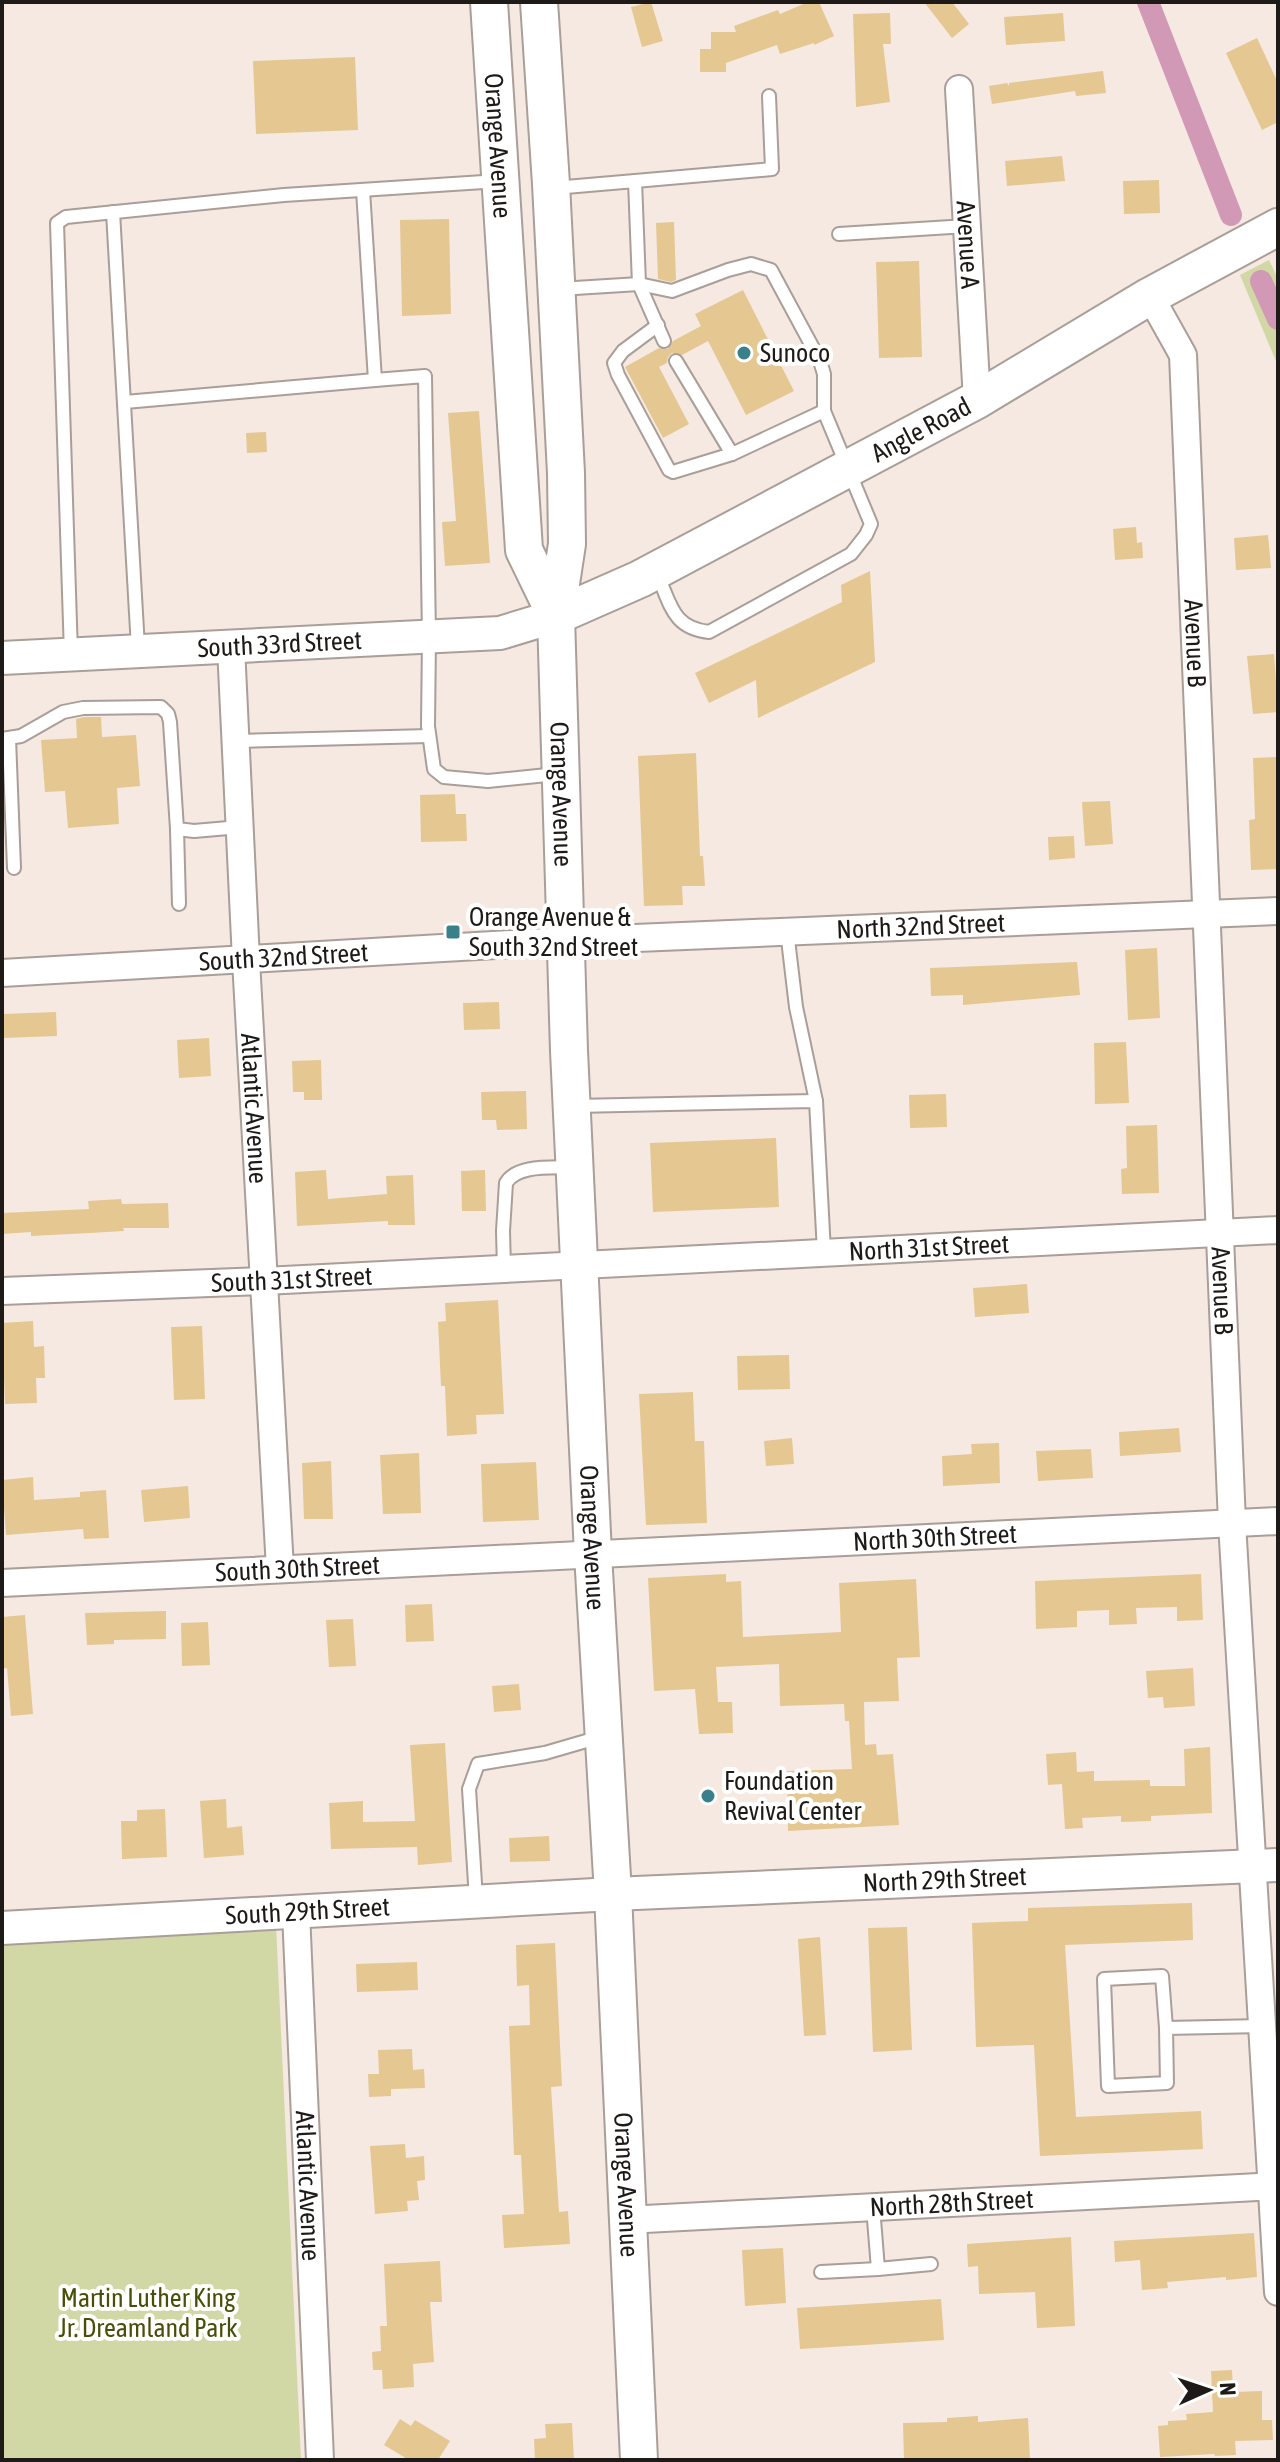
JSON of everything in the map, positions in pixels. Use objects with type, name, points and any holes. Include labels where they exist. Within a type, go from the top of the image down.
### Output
[{"type":"main road","name":"Orange Avenue","points":[[489,2],[524,550],[556,616]]},
{"type":"main road","name":"Orange Avenue","points":[[536,3],[551,188],[567,544],[556,616],[565,941],[639,2460]]},
{"type":"main road","name":"Angle Road","points":[[556,616],[656,571],[977,400],[1150,296],[1278,227]]},
{"type":"street","name":"Avenue A","points":[[959,89],[977,400]]},
{"type":"street","name":"Avenue B","points":[[1150,296],[1183,355],[1232,1523],[1266,1865],[1263,2026],[1275,2186],[1278,2292]]},
{"type":"street","name":"South 33rd Street","points":[[2,658],[500,633],[556,616]]},
{"type":"street","name":"Atlantic Avenue","points":[[231,647],[280,1569]]},
{"type":"street","name":"North 32nd Street","points":[[565,941],[1278,911]]},
{"type":"street","name":"South 32nd Street","points":[[2,973],[565,941]]},
{"type":"street","name":"North 31st Street","points":[[580,1264],[1278,1230]]},
{"type":"street","name":"South 31st Street","points":[[2,1291],[580,1264]]},
{"type":"street","name":"North 30th Street","points":[[593,1554],[1278,1521]]},
{"type":"street","name":"South 30th Street","points":[[2,1583],[593,1554]]},
{"type":"street","name":"North 29th Street","points":[[613,1894],[1266,1865]]},
{"type":"street","name":"South 29th Street","points":[[2,1928],[613,1894]]},
{"type":"street","name":"Atlantic Avenue","points":[[296,1912],[320,2460]]},
{"type":"street","name":"North 28th Street","points":[[626,2220],[1275,2186]]},
{"type":"lane","points":[[551,188],[772,169],[769,96]]},
{"type":"lane","points":[[71,654],[57,223],[66,217],[284,195],[500,181]]},
{"type":"lane","points":[[635,181],[639,284],[664,341]]},
{"type":"lane","points":[[363,190],[375,380]]},
{"type":"lane","points":[[113,212],[138,651]]},
{"type":"lane","points":[[839,234],[967,226]]},
{"type":"lane","points":[[556,290],[639,284],[672,291],[751,264],[771,270],[820,361],[824,374],[824,411],[871,524],[866,535],[851,554],[709,632],[692,630],[678,619],[656,571]]},
{"type":"lane","points":[[658,325],[623,351],[614,363],[669,470],[673,472],[732,454],[824,411]]},
{"type":"lane","points":[[676,361],[732,454]]},
{"type":"lane","points":[[125,402],[425,376],[429,736],[434,769],[444,777],[488,781],[560,774]]},
{"type":"lane","points":[[14,868],[5,738],[21,736],[63,712],[83,708],[161,707],[168,714],[170,722],[179,904]]},
{"type":"lane","points":[[236,741],[429,736]]},
{"type":"lane","points":[[177,829],[194,831],[240,827]]},
{"type":"lane","points":[[787,931],[796,1007],[816,1101],[824,1252]]},
{"type":"lane","points":[[572,1106],[816,1101]]},
{"type":"lane","points":[[504,1268],[506,1183],[510,1176],[519,1171],[575,1167]]},
{"type":"lane","points":[[476,1901],[469,1789],[478,1764],[545,1753],[603,1737]]},
{"type":"lane","points":[[1162,1976],[1166,2028],[1167,2083],[1108,2086],[1104,1979],[1162,1976]]},
{"type":"lane","points":[[1166,2028],[1263,2026]]},
{"type":"lane","points":[[873,2207],[878,2269]]},
{"type":"lane","points":[[821,2272],[931,2264]]},
{"type":"green space","points":[[1269,260],[1278,279],[1278,366],[1240,275]]},
{"type":"green space","name":"Martin Luther King Jr. Dreamland Park","points":[[276,1925],[301,2460],[2,2460],[2,1938]]},
{"type":"building","points":[[651,2],[663,41],[642,47],[631,7]]},
{"type":"building","points":[[808,2],[819,2],[834,36],[780,54],[777,45],[726,63],[726,72],[700,72],[700,49],[711,49],[711,32],[736,32],[734,26],[778,10],[780,14]]},
{"type":"building","points":[[924,2],[952,2],[969,24],[952,38]]},
{"type":"building","points":[[890,13],[891,44],[883,44],[890,102],[856,107],[853,14]]},
{"type":"building","points":[[1063,13],[1065,41],[1006,45],[1004,17]]},
{"type":"building","points":[[1257,38],[1278,83],[1278,122],[1262,130],[1226,53]]},
{"type":"building","points":[[355,57],[358,130],[256,134],[253,61]]},
{"type":"building","points":[[1103,71],[1106,93],[1076,96],[1075,91],[992,104],[989,86],[1007,83],[1009,86],[1009,83]]},
{"type":"building","points":[[1062,156],[1065,181],[1007,186],[1005,161]]},
{"type":"building","points":[[1159,180],[1160,213],[1124,214],[1123,181]]},
{"type":"building","points":[[449,219],[451,314],[402,316],[400,220]]},
{"type":"building","points":[[674,222],[676,280],[671,282],[658,279],[656,223]]},
{"type":"building","points":[[919,261],[922,357],[879,358],[876,262]]},
{"type":"building","name":"Sunoco","points":[[743,290],[794,391],[746,415],[708,341],[682,355],[672,353],[667,363],[659,367],[689,424],[663,438],[625,367],[659,348],[668,349],[673,341],[701,326],[695,314]]},
{"type":"building","points":[[479,411],[490,563],[445,566],[442,522],[456,521],[448,413]]},
{"type":"building","points":[[266,432],[267,452],[247,453],[246,433]]},
{"type":"building","points":[[1136,527],[1137,543],[1142,542],[1143,558],[1115,560],[1113,529]]},
{"type":"building","points":[[1268,535],[1271,568],[1236,570],[1234,538]]},
{"type":"building","points":[[870,571],[875,662],[758,718],[756,680],[709,703],[695,673],[842,602],[841,585]]},
{"type":"building","points":[[1274,654],[1278,712],[1253,714],[1247,656]]},
{"type":"building","points":[[101,717],[102,737],[136,735],[140,786],[117,788],[119,824],[68,828],[65,791],[45,792],[41,740],[77,738],[76,719]]},
{"type":"building","points":[[696,753],[700,856],[703,856],[705,886],[682,886],[683,905],[644,906],[638,756]]},
{"type":"building","points":[[1278,757],[1278,869],[1251,870],[1249,820],[1255,819],[1253,758]]},
{"type":"building","points":[[455,794],[456,814],[466,814],[467,841],[421,842],[420,795]]},
{"type":"building","points":[[1110,801],[1113,844],[1085,846],[1082,802]]},
{"type":"building","points":[[1074,836],[1075,858],[1049,860],[1048,837]]},
{"type":"building","points":[[1157,948],[1160,1018],[1128,1020],[1125,950]]},
{"type":"building","points":[[1077,962],[1080,995],[963,1005],[963,995],[931,996],[930,968]]},
{"type":"building","points":[[499,1002],[500,1029],[464,1030],[463,1003]]},
{"type":"building","points":[[56,1012],[57,1036],[2,1038],[2,1014]]},
{"type":"building","points":[[209,1038],[211,1076],[179,1078],[177,1040]]},
{"type":"building","points":[[1126,1042],[1129,1103],[1095,1104],[1094,1043]]},
{"type":"building","points":[[321,1060],[322,1100],[304,1100],[304,1092],[293,1092],[292,1061]]},
{"type":"building","points":[[526,1091],[527,1129],[497,1130],[496,1120],[482,1120],[481,1092]]},
{"type":"building","points":[[946,1094],[947,1127],[910,1128],[909,1095]]},
{"type":"building","points":[[1157,1125],[1159,1193],[1122,1194],[1121,1169],[1127,1168],[1126,1126]]},
{"type":"building","points":[[776,1138],[779,1207],[653,1212],[650,1143]]},
{"type":"building","points":[[326,1170],[328,1199],[387,1194],[386,1176],[413,1175],[415,1225],[388,1225],[388,1221],[297,1226],[295,1172]]},
{"type":"building","points":[[485,1170],[486,1211],[462,1211],[461,1171]]},
{"type":"building","points":[[121,1199],[122,1204],[168,1203],[169,1228],[123,1228],[124,1231],[31,1236],[31,1232],[2,1234],[2,1213],[89,1209],[88,1201]]},
{"type":"building","points":[[1027,1284],[1029,1313],[975,1317],[973,1288]]},
{"type":"building","points":[[498,1300],[504,1414],[476,1415],[477,1434],[447,1436],[438,1322],[446,1321],[445,1303]]},
{"type":"building","points":[[33,1321],[34,1347],[44,1346],[45,1378],[36,1378],[37,1403],[5,1404],[2,1323]]},
{"type":"building","points":[[202,1326],[205,1399],[174,1400],[171,1327]]},
{"type":"building","points":[[789,1355],[790,1389],[738,1390],[737,1356]]},
{"type":"building","points":[[693,1392],[695,1441],[704,1441],[707,1523],[646,1525],[639,1394]]},
{"type":"building","points":[[1179,1428],[1181,1452],[1120,1456],[1119,1432]]},
{"type":"building","points":[[792,1438],[794,1464],[766,1466],[764,1441]]},
{"type":"building","points":[[999,1443],[1000,1483],[943,1486],[942,1456],[972,1454],[971,1444]]},
{"type":"building","points":[[1091,1449],[1093,1478],[1038,1481],[1036,1451]]},
{"type":"building","points":[[419,1453],[421,1513],[383,1514],[380,1455]]},
{"type":"building","points":[[331,1461],[333,1519],[304,1519],[302,1463]]},
{"type":"building","points":[[536,1462],[539,1520],[483,1522],[481,1464]]},
{"type":"building","points":[[33,1477],[34,1500],[80,1497],[80,1492],[106,1490],[109,1538],[84,1539],[83,1529],[6,1535],[2,1480]]},
{"type":"building","points":[[188,1486],[190,1518],[144,1522],[141,1490]]},
{"type":"building","points":[[726,1574],[726,1582],[741,1581],[743,1637],[841,1632],[839,1583],[916,1579],[920,1657],[897,1658],[899,1701],[864,1702],[865,1745],[876,1744],[877,1755],[893,1754],[899,1825],[788,1831],[787,1771],[852,1769],[849,1721],[845,1721],[844,1704],[780,1706],[779,1664],[716,1667],[718,1702],[732,1702],[733,1733],[699,1734],[695,1689],[654,1691],[648,1578]]},
{"type":"building","points":[[1201,1574],[1203,1620],[1177,1621],[1177,1607],[1136,1608],[1137,1624],[1109,1625],[1109,1610],[1077,1611],[1077,1627],[1036,1629],[1035,1581]]},
{"type":"building","points":[[432,1604],[434,1641],[406,1642],[405,1605]]},
{"type":"building","points":[[166,1611],[166,1639],[114,1640],[114,1644],[87,1645],[85,1613]]},
{"type":"building","points":[[25,1615],[33,1714],[11,1716],[7,1668],[2,1669],[2,1617]]},
{"type":"building","points":[[353,1619],[356,1666],[329,1667],[326,1620]]},
{"type":"building","points":[[208,1622],[210,1665],[182,1666],[181,1623]]},
{"type":"building","points":[[1193,1668],[1195,1706],[1164,1708],[1163,1697],[1148,1698],[1146,1671]]},
{"type":"building","points":[[519,1684],[521,1710],[494,1712],[492,1686]]},
{"type":"building","points":[[445,1743],[452,1862],[418,1865],[417,1847],[331,1849],[329,1803],[363,1801],[363,1822],[415,1821],[410,1745]]},
{"type":"building","points":[[1210,1747],[1212,1813],[1151,1816],[1151,1821],[1121,1822],[1121,1816],[1082,1818],[1083,1828],[1065,1829],[1062,1784],[1048,1785],[1046,1754],[1076,1752],[1077,1772],[1094,1771],[1094,1781],[1150,1780],[1150,1786],[1185,1786],[1184,1749]]},
{"type":"building","points":[[226,1799],[227,1828],[242,1826],[244,1855],[204,1858],[200,1801]]},
{"type":"building","points":[[165,1809],[167,1857],[122,1859],[121,1821],[137,1821],[137,1810]]},
{"type":"building","points":[[549,1836],[550,1861],[510,1862],[509,1838]]},
{"type":"building","points":[[1192,1903],[1193,1940],[1065,1945],[1076,2117],[1201,2111],[1203,2149],[1040,2156],[1034,2045],[976,2047],[972,1923],[1028,1921],[1028,1908]]},
{"type":"building","points":[[907,1927],[912,2050],[873,2052],[868,1928]]},
{"type":"building","points":[[820,1937],[826,2035],[804,2036],[798,1939]]},
{"type":"building","points":[[555,1943],[562,2086],[551,2087],[559,2212],[568,2211],[570,2244],[504,2248],[502,2215],[524,2214],[521,2155],[514,2155],[509,2026],[530,2025],[529,1985],[517,1986],[516,1945]]},
{"type":"building","points":[[417,1962],[418,1990],[357,1992],[356,1964]]},
{"type":"building","points":[[412,2049],[413,2070],[424,2069],[425,2088],[391,2089],[391,2096],[369,2097],[368,2074],[379,2074],[378,2050]]},
{"type":"building","points":[[405,2144],[406,2158],[424,2156],[425,2180],[417,2181],[419,2200],[407,2201],[408,2211],[375,2214],[370,2146]]},
{"type":"building","points":[[1254,2233],[1257,2277],[1167,2282],[1168,2288],[1142,2290],[1140,2260],[1115,2262],[1114,2241]]},
{"type":"building","points":[[1071,2237],[1075,2326],[1037,2328],[1035,2292],[979,2294],[978,2266],[968,2267],[967,2244]]},
{"type":"building","points":[[783,2248],[786,2303],[745,2306],[742,2250]]},
{"type":"building","points":[[440,2261],[442,2302],[430,2302],[434,2362],[413,2364],[414,2387],[383,2389],[382,2370],[373,2370],[372,2352],[381,2351],[380,2326],[387,2326],[384,2264]]},
{"type":"building","points":[[941,2299],[944,2340],[800,2349],[797,2308]]},
{"type":"building","points":[[1232,2370],[1233,2392],[1262,2391],[1262,2420],[1272,2420],[1273,2440],[1235,2441],[1236,2455],[1160,2457],[1158,2426],[1168,2425],[1168,2421],[1187,2420],[1186,2414],[1213,2412],[1211,2371]]},
{"type":"building","points":[[978,2416],[978,2422],[1028,2418],[1030,2460],[904,2460],[903,2423],[947,2422],[947,2418]]},
{"type":"building","points":[[400,2419],[411,2426],[415,2420],[450,2441],[438,2460],[409,2460],[384,2445]]},
{"type":"building","points":[[572,2423],[574,2460],[535,2460],[534,2439],[546,2438],[545,2424]]},
{"type":"waterway","points":[[1148,2],[1231,215]]},
{"type":"waterway","points":[[1261,281],[1278,319]]},
{"type":"place","name":"Sunoco","points":[[744,353]]},
{"type":"place","name":"Orange Avenue & South 32nd Street","points":[[453,932]]},
{"type":"place","name":"Foundation Revival Center","points":[[708,1796]]}]
